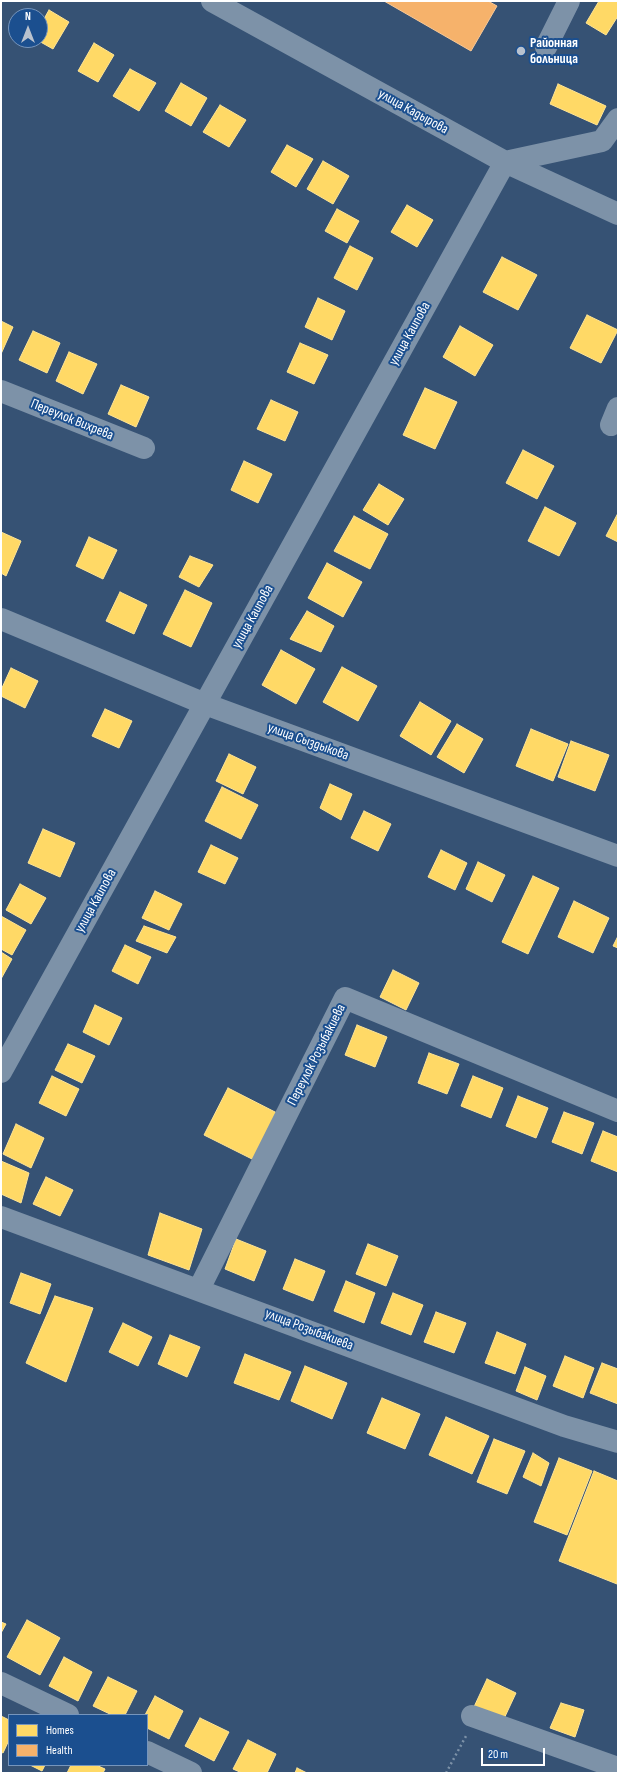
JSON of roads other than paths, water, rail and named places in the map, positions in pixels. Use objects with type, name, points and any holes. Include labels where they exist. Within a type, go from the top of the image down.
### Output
[{"type":"street","name":"улица Кадырова","points":[[212,1],[505,162],[618,214]]},
{"type":"street","points":[[546,47],[569,1]]},
{"type":"street","points":[[505,162],[602,141],[618,119]]},
{"type":"street","name":"улица Каипова","points":[[1,1072],[505,162]]},
{"type":"street","name":"Переулок Вихрева","points":[[1,391],[144,448]]},
{"type":"street","name":"улица Сыздыкова","points":[[1,619],[205,704],[618,856]]},
{"type":"street","name":"Переулок Розыбакиева","points":[[199,1289],[345,998],[618,1111]]},
{"type":"street","name":"улица Розыбакиева","points":[[1,1217],[199,1289],[564,1426],[618,1442]]},
{"type":"street","points":[[1,1683],[66,1714]]},
{"type":"street","points":[[472,1716],[618,1768]]},
{"type":"street","points":[[148,1752],[191,1773]]},
{"type":"place","name":"Районная больница","points":[[521,51]]}]
